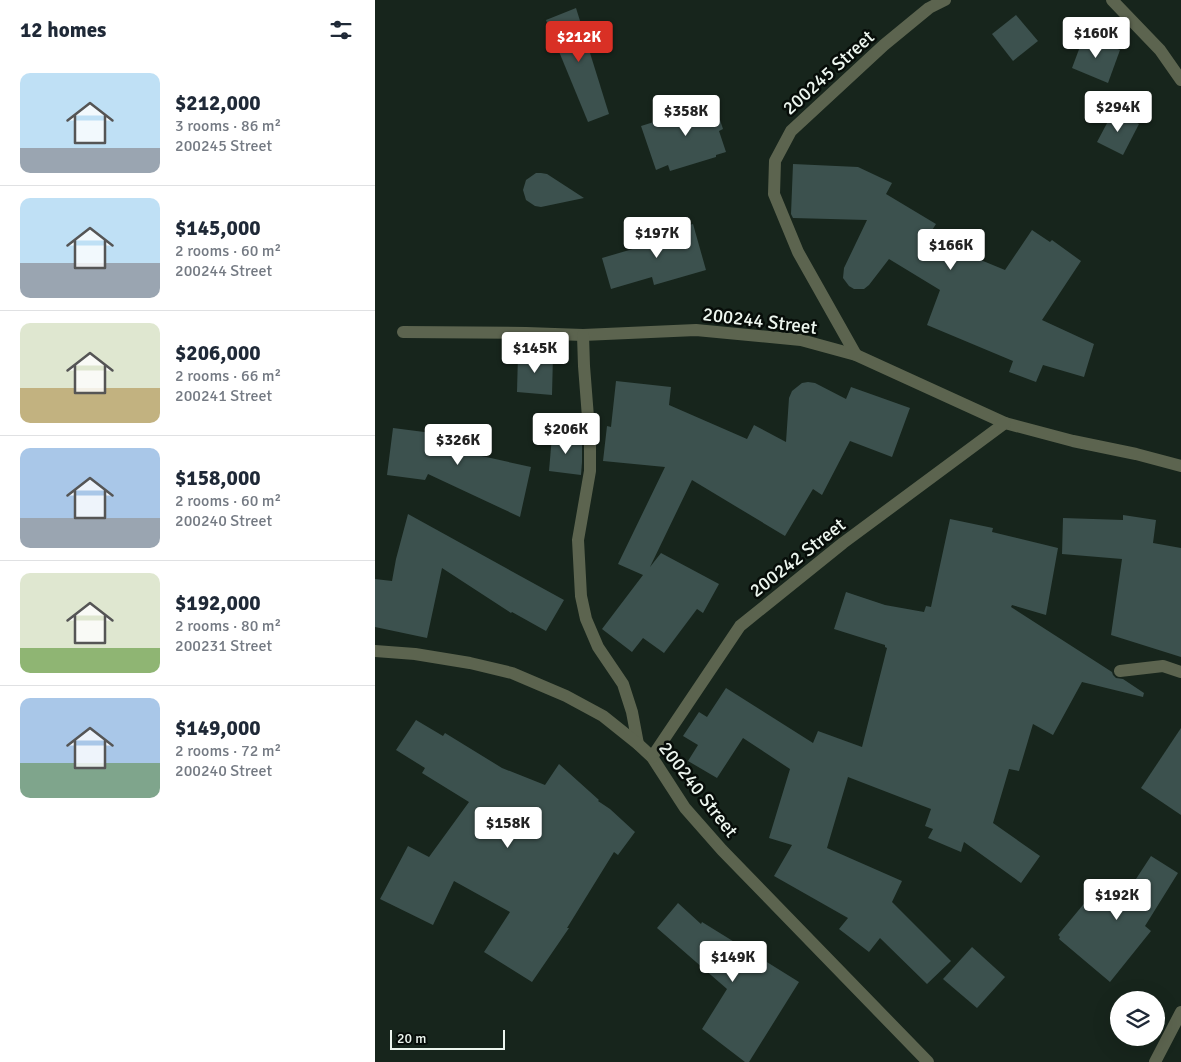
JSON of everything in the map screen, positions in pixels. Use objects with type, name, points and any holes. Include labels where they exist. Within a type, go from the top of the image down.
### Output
[{"type":"street","name":"200245 Street","points":[[856,355],[798,252],[775,194],[775,160],[791,131],[884,45],[929,8],[945,0]]},
{"type":"street","points":[[1112,0],[1160,50],[1181,80]]},
{"type":"street","name":"200244 Street","points":[[403,332],[583,335],[696,330],[801,340],[856,355],[1005,423],[1181,466]]},
{"type":"street","points":[[583,335],[590,443],[589,471],[578,540],[581,596],[586,619],[598,647],[623,684],[632,712],[638,744]]},
{"type":"street","name":"200242 Street","points":[[652,758],[740,626],[843,543],[1005,423]]},
{"type":"street","name":"200240 Street","points":[[375,651],[415,654],[470,663],[512,673],[566,696],[603,716],[638,744],[652,758],[685,808],[722,850],[929,1062]]},
{"type":"street","points":[[1121,671],[1163,666],[1181,672]]},
{"type":"street","points":[[1155,1062],[1181,1012]]},
{"type":"building","points":[[576,8],[609,114],[588,122],[546,20]]},
{"type":"building","points":[[1016,15],[1038,41],[1013,61],[992,34]]},
{"type":"building","points":[[1084,36],[1120,50],[1108,83],[1072,68]]},
{"type":"building","points":[[713,99],[723,129],[719,131],[726,152],[716,155],[716,157],[670,171],[668,165],[656,170],[641,126],[686,112],[685,108]]},
{"type":"building","points":[[1114,110],[1139,124],[1123,155],[1097,142]]},
{"type":"building","points":[[793,164],[858,167],[892,183],[886,194],[936,224],[927,238],[1005,270],[1032,230],[1050,242],[1052,240],[1081,261],[1042,320],[1094,344],[1084,377],[1043,365],[1036,382],[1009,372],[1013,361],[927,325],[940,290],[889,259],[864,289],[854,289],[849,286],[843,278],[844,268],[867,220],[793,218],[791,214]]},
{"type":"building","points":[[536,173],[547,174],[584,198],[541,207],[535,206],[526,200],[523,190],[526,180]]},
{"type":"building","points":[[693,224],[706,270],[654,285],[652,277],[611,289],[602,258],[643,246],[641,239]]},
{"type":"building","points":[[518,354],[553,355],[552,395],[517,392]]},
{"type":"building","points":[[616,381],[671,387],[669,405],[747,439],[754,425],[786,442],[789,398],[792,391],[802,383],[815,383],[846,399],[851,387],[910,408],[892,457],[850,441],[822,495],[813,489],[785,536],[692,480],[650,567],[661,553],[719,584],[703,613],[697,609],[664,653],[643,638],[632,652],[602,629],[643,575],[618,564],[665,467],[603,461],[607,426],[611,427]]},
{"type":"building","points":[[432,427],[470,432],[468,453],[531,467],[520,517],[428,474],[425,480],[387,475],[393,428],[432,433]]},
{"type":"building","points":[[552,436],[582,439],[581,475],[549,471]]},
{"type":"building","points":[[408,514],[564,600],[546,631],[511,613],[442,568],[427,638],[375,627],[375,579],[392,581]]},
{"type":"building","points":[[1123,515],[1156,520],[1153,543],[1181,548],[1181,657],[1111,635],[1122,559],[1062,554],[1063,518],[1123,520]]},
{"type":"building","points":[[950,519],[993,528],[992,532],[1058,548],[1046,615],[1012,605],[1011,607],[1112,672],[1116,678],[1123,679],[1144,693],[1143,697],[1082,682],[1053,735],[1033,724],[1019,771],[1009,769],[993,823],[1040,856],[1021,883],[964,842],[961,852],[928,838],[933,829],[925,826],[931,809],[848,777],[827,848],[902,881],[892,902],[951,961],[927,984],[880,938],[869,952],[839,929],[848,918],[774,876],[792,845],[769,838],[790,769],[743,738],[717,778],[688,761],[698,745],[683,736],[699,712],[707,717],[726,688],[813,743],[818,731],[862,747],[887,648],[885,645],[834,629],[846,592],[885,605],[924,612],[926,606],[931,607]]},
{"type":"building","points":[[416,720],[443,736],[445,733],[502,768],[545,785],[559,764],[598,801],[610,809],[635,832],[618,855],[614,852],[567,928],[569,928],[532,982],[484,952],[510,912],[454,881],[433,925],[380,899],[408,846],[429,857],[469,802],[422,773],[425,768],[396,750]]},
{"type":"building","points":[[1181,728],[1181,815],[1141,788]]},
{"type":"building","points":[[1151,856],[1178,873],[1145,926],[1151,931],[1110,982],[1059,939],[1058,935],[1097,888],[1119,905]]},
{"type":"building","points":[[678,903],[701,924],[702,922],[799,982],[749,1062],[745,1062],[702,1029],[727,989],[657,928]]},
{"type":"building","points":[[972,947],[1005,977],[977,1008],[943,979]]}]
